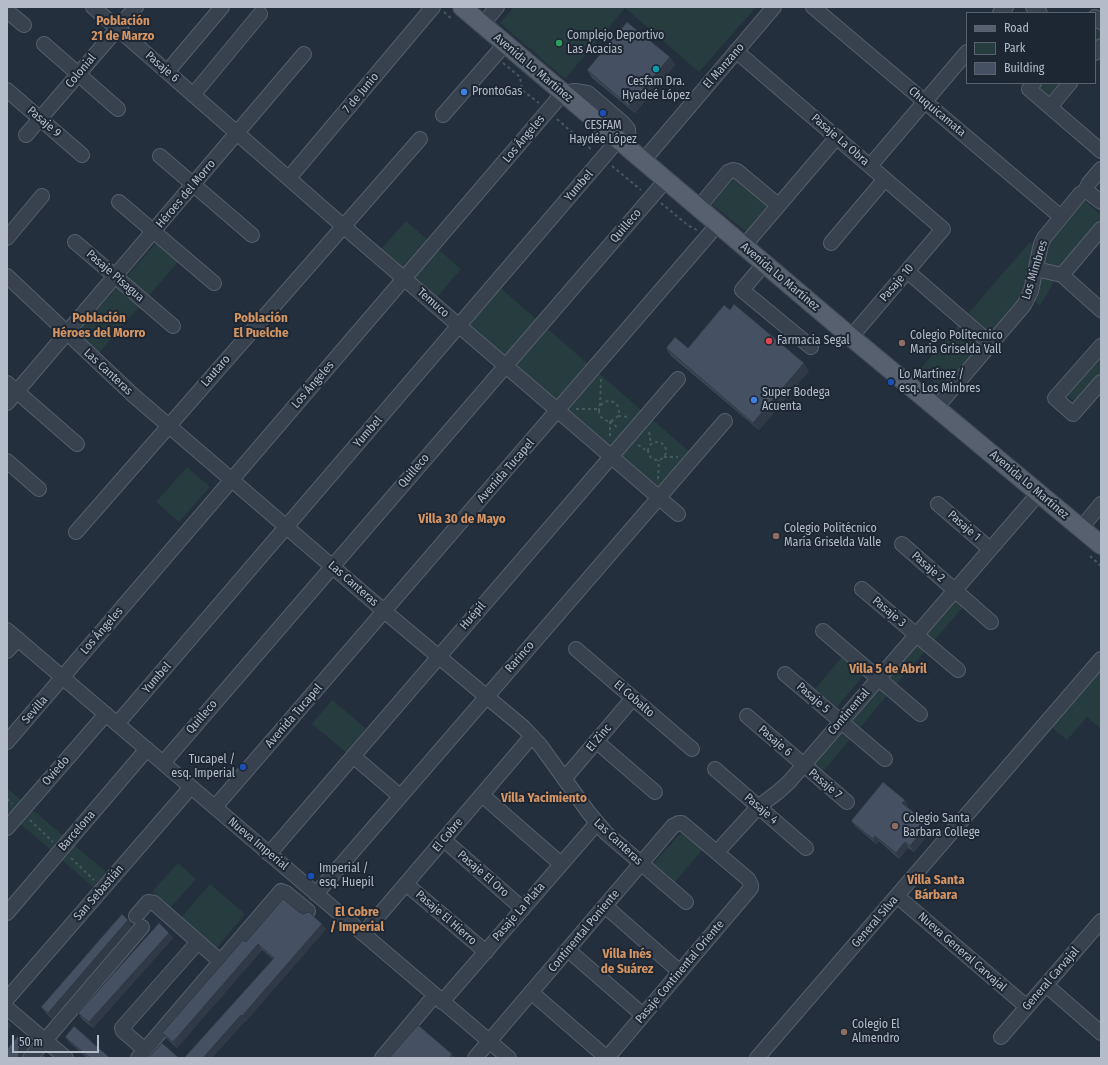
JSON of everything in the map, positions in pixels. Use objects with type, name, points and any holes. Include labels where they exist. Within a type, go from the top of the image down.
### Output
[{"type":"main road","name":"Avenida Lo Martínez","points":[[458,14],[482,24],[500,50],[563,93],[643,160],[698,208],[713,230],[744,246],[1101,545]]},
{"type":"street","points":[[93,7],[118,28]]},
{"type":"street","name":"Colonial","points":[[26,136],[136,7]]},
{"type":"street","points":[[167,72],[222,7]]},
{"type":"street","points":[[482,24],[497,7]]},
{"type":"street","name":"El Manzano","points":[[643,160],[774,7]]},
{"type":"street","name":"Chuquicamata","points":[[813,7],[1060,217]]},
{"type":"street","name":"7 de Junio","points":[[289,178],[438,9]]},
{"type":"street","points":[[7,11],[24,26]]},
{"type":"street","points":[[191,93],[260,14]]},
{"type":"street","name":"Pasaje 6","points":[[118,28],[191,93]]},
{"type":"street","points":[[44,44],[118,109]]},
{"type":"street","points":[[443,115],[500,50]]},
{"type":"street","name":"Pasaje La Obra","points":[[736,51],[943,229]]},
{"type":"street","points":[[870,166],[966,53]]},
{"type":"street","name":"Héroes del Morro","points":[[67,333],[304,54]]},
{"type":"street","points":[[1033,84],[1029,89],[1101,151]]},
{"type":"street","points":[[1050,107],[1069,84]]},
{"type":"street","name":"Pasaje 9","points":[[7,90],[82,155]]},
{"type":"street","name":"Temuco","points":[[191,93],[343,226],[678,514]]},
{"type":"street","name":"Los Ángeles","points":[[62,677],[563,93]]},
{"type":"street","points":[[744,246],[837,137]]},
{"type":"street","name":"Lautaro","points":[[76,532],[420,139]]},
{"type":"street","name":"Yumbel","points":[[117,724],[602,158],[624,144]]},
{"type":"street","points":[[160,156],[252,235]]},
{"type":"street","name":"Los Mimbres","points":[[936,408],[1024,305],[1031,291],[1044,238],[1080,194],[1085,191],[1089,183],[1101,168]]},
{"type":"street","points":[[698,208],[728,172],[733,170],[737,171],[778,206]]},
{"type":"street","points":[[831,243],[885,179]]},
{"type":"street","name":"Quilleco","points":[[163,763],[666,180]]},
{"type":"street","points":[[1085,191],[1101,202]]},
{"type":"street","points":[[7,238],[42,196]]},
{"type":"street","points":[[119,202],[214,283]]},
{"type":"street","name":"Pasaje 10","points":[[851,337],[943,229]]},
{"type":"street","points":[[1062,275],[1101,229]]},
{"type":"street","name":"Avenida Tucapel","points":[[215,808],[713,230]]},
{"type":"street","name":"Pasaje Pisagua","points":[[75,242],[173,326]]},
{"type":"street","points":[[764,264],[742,290],[811,346]]},
{"type":"street","points":[[1036,269],[1062,275],[1101,310]]},
{"type":"street","points":[[907,271],[991,344]]},
{"type":"street","name":"Las Canteras","points":[[7,276],[122,385],[168,426],[384,612],[439,656],[532,736],[606,833],[686,902]]},
{"type":"street","points":[[7,403],[12,387],[67,333]]},
{"type":"street","points":[[1099,388],[1073,414],[1055,398],[1101,346]]},
{"type":"street","name":"Huépil","points":[[269,854],[678,379]]},
{"type":"street","points":[[12,387],[77,444]]},
{"type":"street","name":"Rarinco","points":[[316,894],[725,421]]},
{"type":"street","points":[[7,461],[39,489]]},
{"type":"street","name":"Continental","points":[[717,852],[758,807],[784,787],[1039,493]]},
{"type":"street","name":"Pasaje 1","points":[[938,504],[990,549]]},
{"type":"street","points":[[1081,528],[1101,504]]},
{"type":"street","name":"Pasaje 2","points":[[902,544],[992,622]]},
{"type":"street","name":"Pasaje 3","points":[[862,589],[916,635]]},
{"type":"street","name":"Nueva Imperial","points":[[7,630],[509,1058]]},
{"type":"street","points":[[823,632],[920,714]]},
{"type":"street","points":[[916,635],[958,670]]},
{"type":"street","points":[[7,651],[18,639]]},
{"type":"street","name":"El Cobalto","points":[[576,649],[692,749]]},
{"type":"street","name":"General Silva","points":[[757,1058],[1101,659]]},
{"type":"street","name":"Pasaje 5","points":[[785,674],[885,759]]},
{"type":"street","name":"Sevilla","points":[[7,742],[62,677]]},
{"type":"street","name":"El Zinc","points":[[565,778],[633,698]]},
{"type":"street","name":"Oviedo","points":[[7,828],[106,714]]},
{"type":"street","name":"Pasaje 6","points":[[747,716],[803,765]]},
{"type":"street","name":"El Cobre","points":[[363,934],[532,736]]},
{"type":"street","points":[[596,741],[655,792]]},
{"type":"street","name":"Barcelona","points":[[7,913],[147,750]]},
{"type":"street","points":[[353,756],[400,796]]},
{"type":"street","name":"Pasaje 7","points":[[803,765],[847,802]]},
{"type":"street","name":"Pasaje 4","points":[[715,769],[806,848]]},
{"type":"street","name":"San Sebastián","points":[[7,999],[191,788]]},
{"type":"street","points":[[482,795],[561,864]]},
{"type":"street","name":"Pasaje La Plata","points":[[382,1058],[439,998],[486,952],[597,823]]},
{"type":"street","name":"Continental Poniente","points":[[475,1058],[673,826],[679,823],[685,825],[717,852]]},
{"type":"street","name":"Pasaje El Oro","points":[[444,840],[523,909]]},
{"type":"street","name":"Pasaje Continental Oriente","points":[[607,1058],[749,891],[751,885],[748,879],[717,852]]},
{"type":"street","name":"Pasaje El Hierro","points":[[406,884],[486,952]]},
{"type":"street","points":[[198,942],[122,1028],[142,1054],[281,891],[286,893],[308,911]]},
{"type":"street","name":"Nueva General Carvajal","points":[[897,896],[1027,1007]]},
{"type":"street","points":[[30,1058],[139,921],[146,904],[152,902],[221,962]]},
{"type":"street","points":[[605,906],[680,972]]},
{"type":"street","name":"General Carvajal","points":[[1001,1037],[1101,921]]},
{"type":"street","points":[[568,950],[643,1015]]},
{"type":"street","points":[[1046,985],[1101,1033]]},
{"type":"street","points":[[532,992],[607,1058]]},
{"type":"street","points":[[7,1008],[66,1058]]},
{"type":"path","points":[[438,9],[458,14]]},
{"type":"path","points":[[500,50],[520,77],[522,90],[602,158],[645,194],[652,196],[689,226],[713,230]]},
{"type":"path","points":[[558,410],[600,408],[605,402],[608,401],[614,402],[618,407],[619,413],[616,419],[606,421],[601,417],[600,408],[601,378],[596,366]]},
{"type":"path","points":[[660,442],[666,449],[665,454],[659,460],[653,459],[648,455],[648,448],[651,443],[660,442]]},
{"type":"green space","name":"Complejo Deportivo Las Acacias","points":[[514,7],[756,7],[699,72],[625,8],[565,79],[500,23]]},
{"type":"green space","points":[[1096,18],[1101,22],[1101,46],[1096,52]]},
{"type":"green space","points":[[1035,84],[1069,84],[1050,107]]},
{"type":"green space","points":[[733,175],[770,205],[748,233],[710,203]]},
{"type":"green space","points":[[1084,200],[1101,215],[1101,223],[1060,271],[1040,306],[1034,300],[1047,245]]},
{"type":"green space","points":[[406,221],[461,269],[437,297],[381,249]]},
{"type":"green space","points":[[157,242],[179,261],[99,353],[77,333]]},
{"type":"green space","points":[[1030,242],[1035,247],[1033,269],[1019,301],[943,391],[920,369]]},
{"type":"green space","points":[[498,286],[691,453],[659,490],[462,326]]},
{"type":"green space","points":[[1101,351],[1101,379],[1078,405],[1064,393]]},
{"type":"green space","points":[[187,467],[210,487],[179,522],[156,502]]},
{"type":"green space","points":[[954,596],[965,605],[931,644],[921,635]]},
{"type":"green space","points":[[916,642],[926,650],[894,687],[884,679]]},
{"type":"green space","points":[[842,657],[864,675],[837,707],[815,689]]},
{"type":"green space","points":[[1101,666],[1101,729],[1087,717],[1067,740],[1049,725]]},
{"type":"green space","points":[[879,685],[889,693],[858,730],[848,722]]},
{"type":"green space","points":[[332,700],[368,730],[348,754],[312,724]]},
{"type":"green space","points":[[841,730],[851,738],[820,775],[809,766]]},
{"type":"green space","points":[[7,788],[106,872],[93,887],[7,812]]},
{"type":"green space","points":[[682,832],[702,850],[674,883],[653,864]]},
{"type":"green space","points":[[178,863],[196,879],[170,908],[152,892]]},
{"type":"green space","points":[[210,884],[245,914],[215,950],[179,920]]},
{"type":"building","name":"Cesfam Dra. Hyadeé López","points":[[627,22],[670,57],[629,106],[587,70]]},
{"type":"building","name":"Super Bodega Acuenta","points":[[734,304],[804,363],[753,423],[666,348],[675,337],[688,348],[724,305],[730,310]]},
{"type":"building","name":"Colegio Santa Barbara College","points":[[883,782],[905,800],[902,803],[928,824],[910,846],[905,842],[896,853],[875,836],[873,839],[851,821]]},
{"type":"building","points":[[283,899],[303,914],[309,912],[322,924],[242,1016],[241,1015],[203,1058],[184,1058],[274,958],[258,944],[173,1042],[162,1033],[243,940],[246,942]]},
{"type":"building","points":[[122,914],[128,920],[48,1013],[41,1007]]},
{"type":"building","points":[[159,923],[169,933],[89,1022],[78,1013]]},
{"type":"building","points":[[418,1025],[452,1054],[449,1058],[389,1058]]},
{"type":"building","points":[[74,1026],[110,1058],[90,1058],[65,1037]]},
{"type":"building","points":[[18,1036],[25,1041],[18,1050],[19,1056],[17,1058],[7,1058],[7,1049]]},
{"type":"building","points":[[162,1043],[179,1058],[148,1058]]},
{"type":"place","name":"Complejo Deportivo Las Acacias","points":[[559,43]]},
{"type":"place","name":"Cesfam Dra. Hyadeé López","points":[[656,69]]},
{"type":"place","name":"ProntoGas","points":[[464,92]]},
{"type":"place","name":"CESFAM Haydée López","points":[[603,113]]},
{"type":"place","name":"Farmacia Segal","points":[[769,341]]},
{"type":"place","name":"Colegio Politecnico Maria Griselda Vall","points":[[902,343]]},
{"type":"place","name":"Lo Martínez / esq. Los Minbres","points":[[891,382]]},
{"type":"place","name":"Super Bodega Acuenta","points":[[754,400]]},
{"type":"place","name":"Colegio Politécnico María Griselda Valle","points":[[776,536]]},
{"type":"place","name":"Tucapel / esq. Imperial","points":[[243,767]]},
{"type":"place","name":"Colegio Santa Barbara College","points":[[895,826]]},
{"type":"place","name":"Imperial / esq. Huepil","points":[[311,876]]},
{"type":"place","name":"Colegio El Almendro","points":[[844,1032]]},
{"type":"district","name":"Población 21 de Marzo","points":[[123,28]]},
{"type":"district","name":"Población Héroes del Morro","points":[[99,326]]},
{"type":"district","name":"Población El Puelche","points":[[261,326]]},
{"type":"district","name":"Villa 30 de Mayo","points":[[462,519]]},
{"type":"district","name":"Villa 5 de Abril","points":[[888,669]]},
{"type":"district","name":"Villa Yacimiento","points":[[544,798]]},
{"type":"district","name":"Villa Santa Bárbara","points":[[936,888]]},
{"type":"district","name":"El Cobre / Imperial","points":[[357,920]]},
{"type":"district","name":"Villa Inés de Suárez","points":[[627,962]]}]
